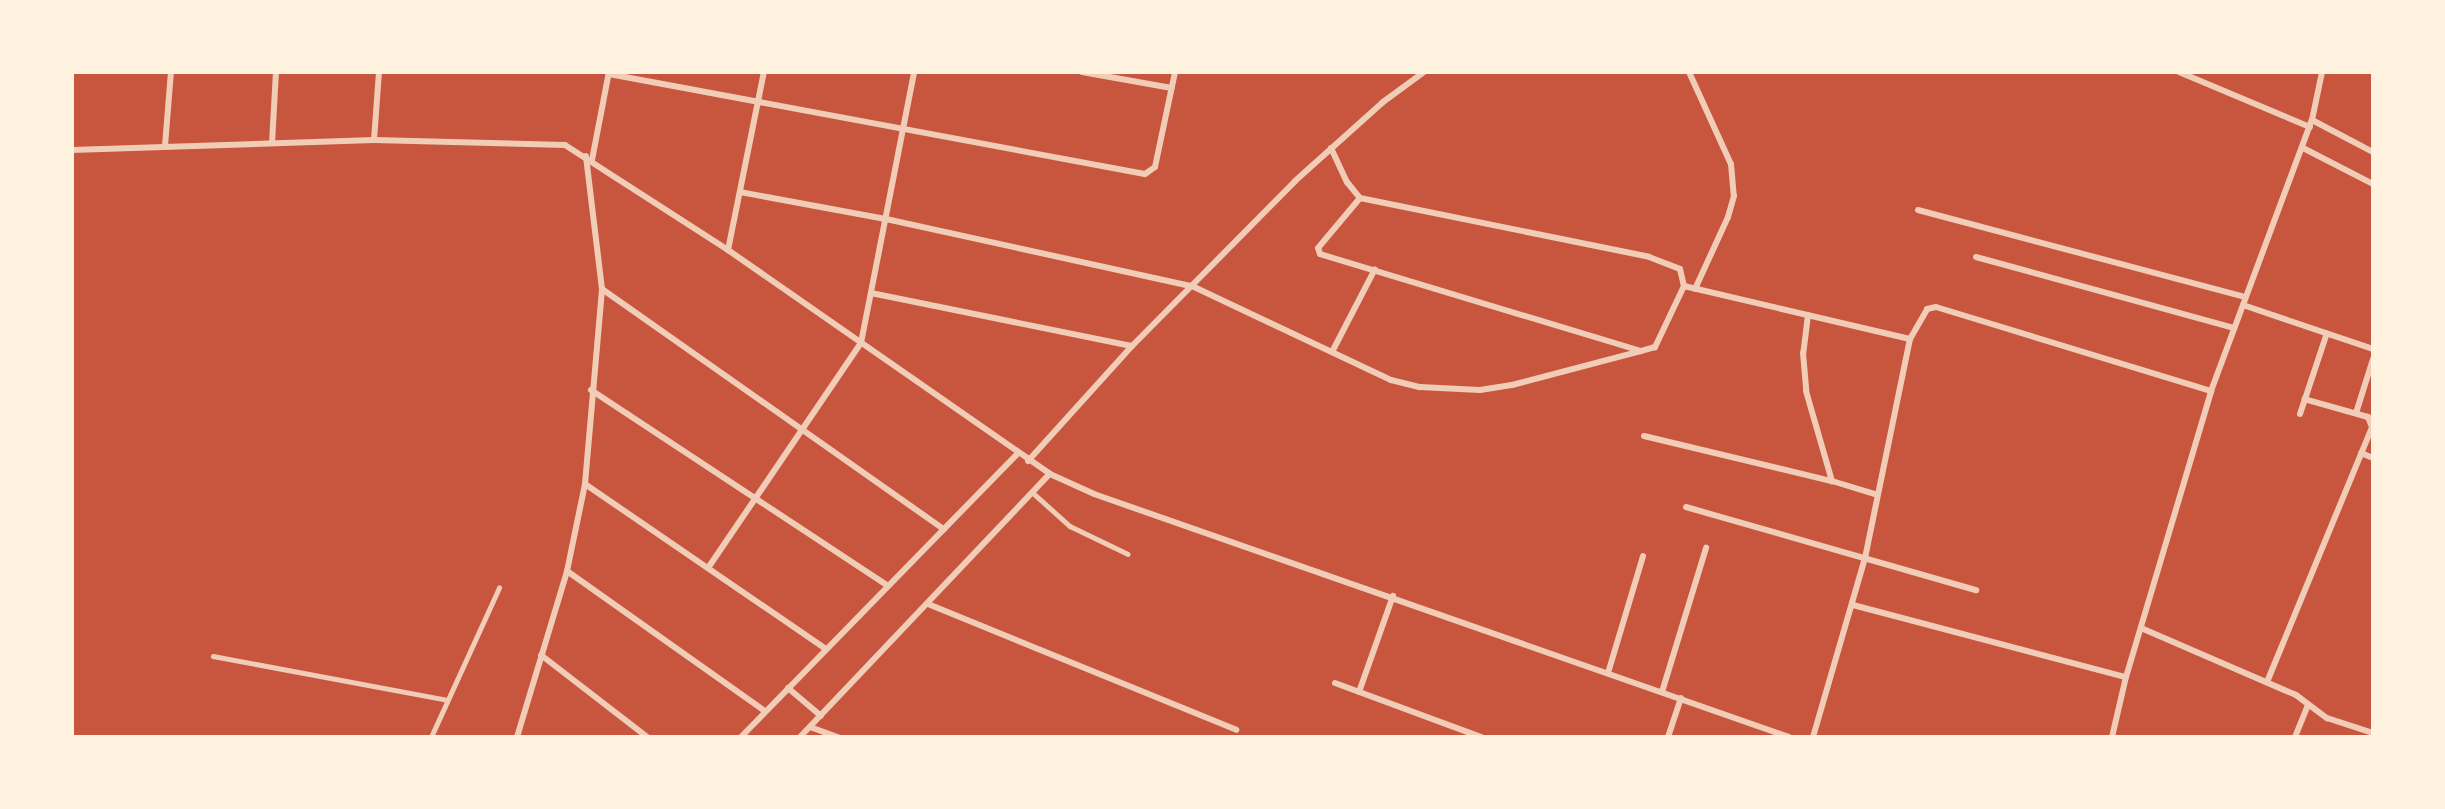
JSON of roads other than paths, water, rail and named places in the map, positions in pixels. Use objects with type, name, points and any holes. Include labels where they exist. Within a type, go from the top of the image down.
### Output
[{"type":"street","points":[[165,146],[171,72]]},
{"type":"street","points":[[272,143],[276,72]]},
{"type":"street","points":[[374,140],[379,72]]},
{"type":"street","points":[[728,250],[764,72]]},
{"type":"street","points":[[708,568],[861,343],[914,72]]},
{"type":"street","points":[[1082,72],[1172,88]]},
{"type":"street","points":[[517,737],[519,720],[567,571],[585,484],[591,390],[602,289],[589,158],[609,73],[1149,174],[1155,167],[1175,72]]},
{"type":"street","points":[[1028,461],[1132,346],[1331,148],[1383,102],[1424,72]]},
{"type":"street","points":[[1689,72],[1731,164],[1734,196],[1728,217],[1695,288]]},
{"type":"street","points":[[2179,72],[2311,124],[2373,152]]},
{"type":"street","points":[[2112,737],[2126,677],[2211,391],[2311,124],[2322,72]]},
{"type":"street","points":[[72,150],[374,140],[553,142],[589,158],[728,250],[1017,454],[1050,474],[1094,494],[1393,596],[1789,737]]},
{"type":"street","points":[[2302,147],[2373,184]]},
{"type":"street","points":[[740,192],[886,219],[1192,286],[1390,380],[1420,387],[1480,390],[1512,385],[1655,347],[1684,286],[1680,269],[1649,257],[1360,198],[1347,182],[1331,148]]},
{"type":"street","points":[[1360,198],[1318,252],[1641,351]]},
{"type":"street","points":[[1918,210],[2246,297]]},
{"type":"street","points":[[1976,257],[2234,328]]},
{"type":"street","points":[[1332,352],[1375,269]]},
{"type":"street","points":[[1684,286],[1910,339]]},
{"type":"street","points":[[602,289],[944,529]]},
{"type":"street","points":[[871,293],[1132,346]]},
{"type":"street","points":[[2243,305],[2373,348]]},
{"type":"street","points":[[1813,737],[1865,558],[1875,494],[1910,339],[1927,309],[1936,307],[2211,391]]},
{"type":"street","points":[[1808,315],[1803,353],[1806,391],[1832,480]]},
{"type":"street","points":[[2300,414],[2327,333]]},
{"type":"street","points":[[2356,413],[2373,359]]},
{"type":"street","points":[[591,390],[888,586]]},
{"type":"street","points":[[2266,682],[2373,422],[2356,413],[2304,399]]},
{"type":"street","points":[[1644,436],[1832,480],[1875,494]]},
{"type":"street","points":[[2361,453],[2373,458]]},
{"type":"street","points":[[741,737],[1017,454]]},
{"type":"street","points":[[800,737],[1050,474]]},
{"type":"street","points":[[585,484],[826,649]]},
{"type":"street","points":[[1686,507],[1976,590]]},
{"type":"street","points":[[1662,692],[1706,548]]},
{"type":"street","points":[[1608,673],[1643,556]]},
{"type":"street","points":[[567,571],[765,711]]},
{"type":"street","points":[[1359,692],[1393,596]]},
{"type":"street","points":[[928,604],[1236,730]]},
{"type":"street","points":[[1853,605],[2126,677]]},
{"type":"street","points":[[2141,628],[2266,682],[2308,704],[2327,718],[2373,733]]},
{"type":"street","points":[[540,655],[647,737]]},
{"type":"street","points":[[1335,682],[1481,737]]},
{"type":"street","points":[[788,688],[821,716]]},
{"type":"street","points":[[1668,737],[1680,698]]},
{"type":"street","points":[[2295,737],[2308,704]]},
{"type":"street","points":[[810,727],[838,737]]},
{"type":"lane","points":[[1032,492],[1070,526],[1128,554]]},
{"type":"lane","points":[[431,737],[499,588]]},
{"type":"lane","points":[[213,656],[447,700]]}]
